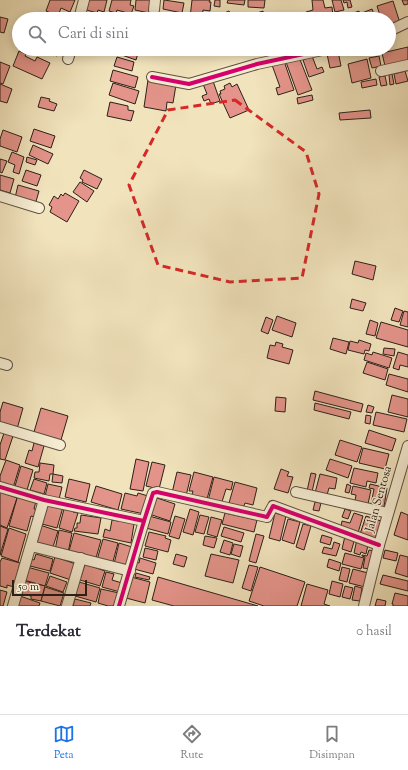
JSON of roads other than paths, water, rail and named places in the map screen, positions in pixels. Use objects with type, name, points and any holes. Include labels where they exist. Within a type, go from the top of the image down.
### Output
[{"type":"street","points":[[81,12],[84,0]]},
{"type":"street","points":[[396,28],[408,22]]},
{"type":"street","points":[[152,76],[189,84],[257,64],[294,56]]},
{"type":"street","points":[[381,71],[408,65]]},
{"type":"street","points":[[0,196],[39,208]]},
{"type":"street","points":[[0,427],[60,445]]},
{"type":"street","name":"Jalan Sentosa","points":[[364,606],[379,544],[408,446]]},
{"type":"street","points":[[0,487],[44,500],[144,521]]},
{"type":"street","points":[[119,606],[153,493],[157,492],[267,517],[273,506],[379,544]]},
{"type":"street","points":[[296,492],[388,513]]},
{"type":"street","points":[[13,606],[44,500]]},
{"type":"street","points":[[31,546],[130,571]]},
{"type":"street","points":[[67,606],[81,558]]}]
